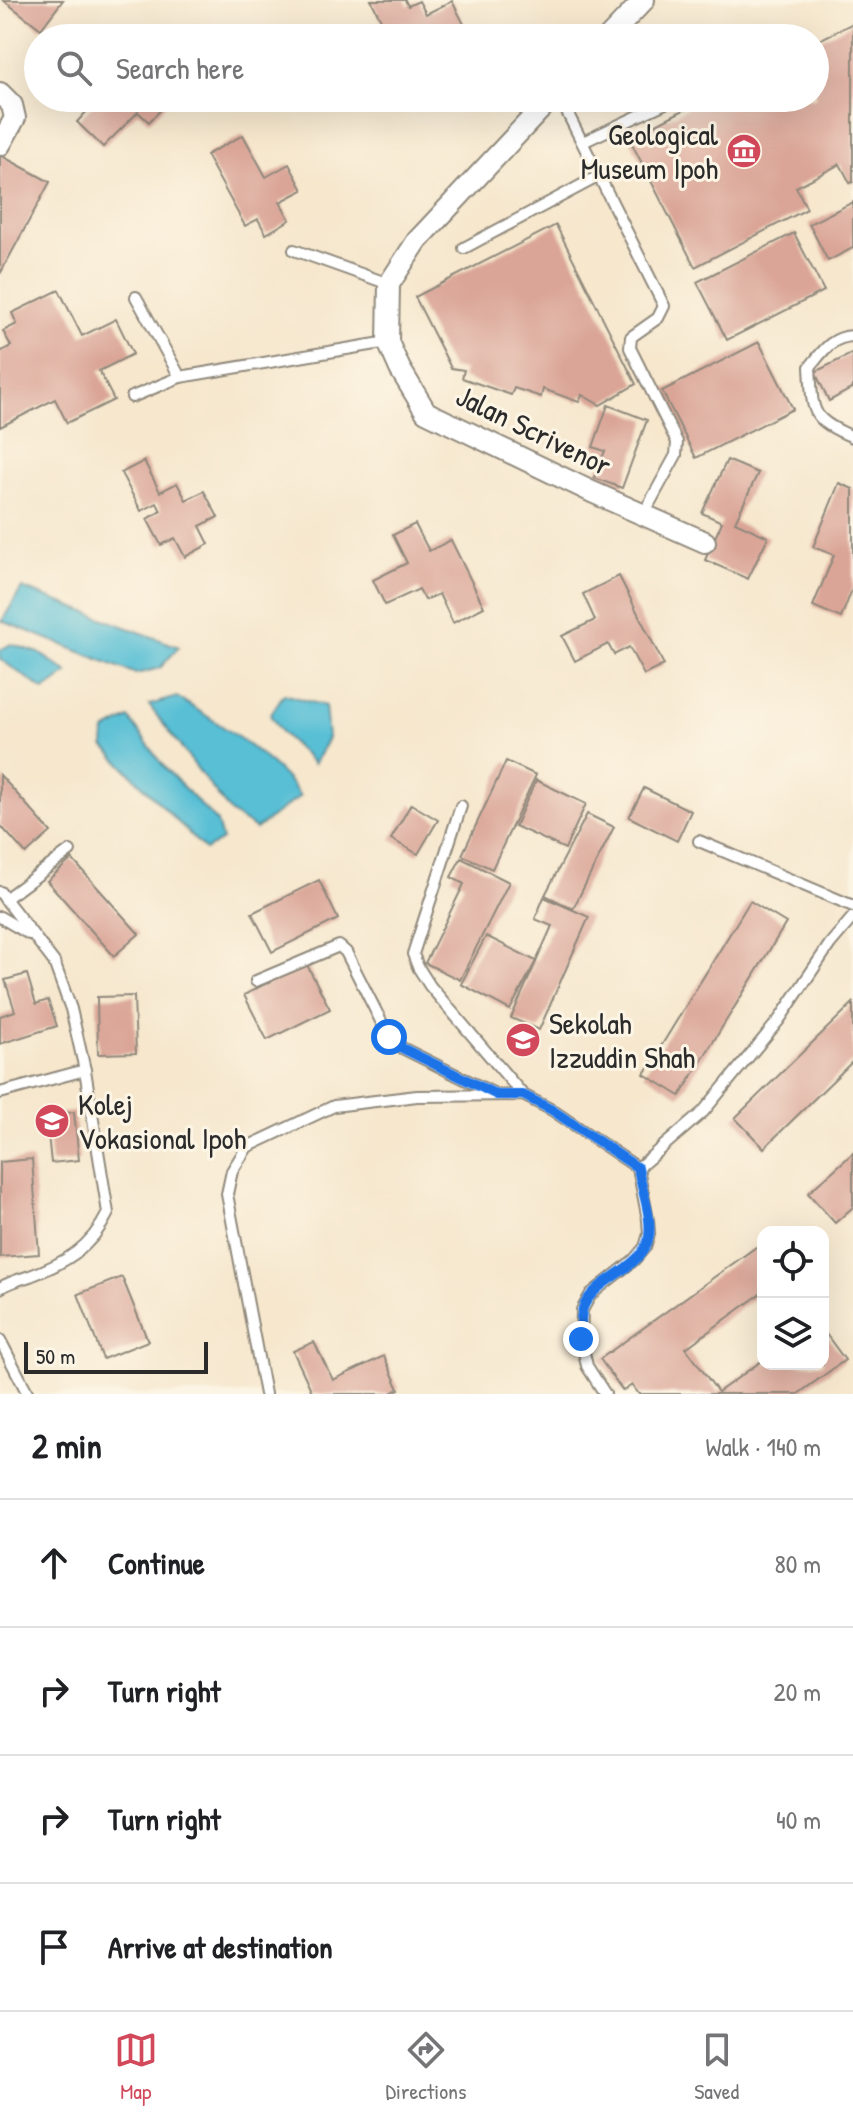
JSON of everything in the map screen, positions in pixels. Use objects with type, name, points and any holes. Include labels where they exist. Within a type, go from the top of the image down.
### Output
[{"type":"street","points":[[621,24],[644,0]]},
{"type":"street","points":[[0,93],[12,105],[15,118],[0,145]]},
{"type":"street","points":[[389,284],[417,241],[538,112]]},
{"type":"street","name":"Jalan Scrivenor","points":[[389,284],[388,342],[426,412],[705,542]]},
{"type":"lane","points":[[567,112],[664,306],[658,318],[631,337],[630,348],[677,442],[676,455],[643,515]]},
{"type":"lane","points":[[583,142],[646,112]]},
{"type":"lane","points":[[464,248],[599,176]]},
{"type":"lane","points":[[294,250],[389,284]]},
{"type":"lane","points":[[136,297],[180,377]]},
{"type":"lane","points":[[853,336],[841,336],[829,343],[810,367],[813,410],[826,426],[853,437]]},
{"type":"lane","points":[[132,397],[180,377],[388,342]]},
{"type":"lane","points":[[461,806],[413,954],[430,986],[523,1095],[552,1110],[638,1168],[648,1220],[649,1234],[645,1247],[634,1260],[591,1294],[582,1310],[581,1339],[587,1366],[605,1394]]},
{"type":"lane","points":[[699,841],[853,906]]},
{"type":"lane","points":[[0,1288],[63,1263],[83,1249],[101,1228],[108,1213],[85,1070],[71,1009],[54,962],[2,896],[70,851]]},
{"type":"lane","points":[[0,917],[34,937]]},
{"type":"lane","points":[[638,1168],[703,1112],[779,1020],[830,944],[853,917]]},
{"type":"lane","points":[[256,981],[339,946],[346,952],[389,1037],[400,1047],[497,1095]]},
{"type":"lane","points":[[0,1093],[85,1070]]},
{"type":"lane","points":[[265,1394],[227,1194],[232,1171],[247,1147],[334,1106],[417,1096],[523,1095]]},
{"type":"lane","points":[[0,1340],[28,1394]]},
{"type":"water","points":[[22,588],[179,647],[160,668],[136,674],[2,621]]},
{"type":"water","points":[[11,644],[39,653],[68,673],[44,690],[0,659],[0,650]]},
{"type":"water","points":[[284,694],[325,706],[328,738],[314,764],[282,733],[270,715]]},
{"type":"water","points":[[177,697],[260,754],[300,796],[256,829],[231,813],[149,705]]},
{"type":"water","points":[[129,718],[165,768],[217,822],[222,840],[205,850],[104,746],[105,731]]},
{"type":"building","points":[[3,0],[63,0],[45,24],[34,24]]},
{"type":"building","points":[[371,0],[405,0],[408,6],[419,1],[426,14],[452,1],[464,24],[403,22],[383,24]]},
{"type":"building","name":"Geological Museum Ipoh","points":[[853,23],[853,182],[850,183],[840,164],[796,187],[807,209],[695,267],[629,138],[680,112],[829,112],[829,35]]},
{"type":"building","points":[[86,112],[138,112],[103,147],[77,122]]},
{"type":"building","points":[[138,112],[159,112],[149,122]]},
{"type":"building","points":[[243,135],[266,177],[289,164],[303,190],[280,202],[290,220],[266,234],[258,219],[245,226],[206,155]]},
{"type":"building","points":[[0,155],[50,182],[0,274]]},
{"type":"building","points":[[853,202],[853,248],[828,261],[809,224]]},
{"type":"building","points":[[556,225],[636,384],[600,405],[582,395],[579,402],[543,389],[541,397],[514,388],[511,395],[462,378],[464,370],[451,368],[415,297]]},
{"type":"building","points":[[794,233],[824,291],[727,340],[697,282]]},
{"type":"building","points":[[59,290],[82,336],[116,319],[133,354],[99,371],[114,400],[67,423],[55,399],[0,427],[0,352],[11,346],[3,331],[17,324],[12,313]]},
{"type":"building","points":[[759,342],[793,409],[696,458],[662,391]]},
{"type":"building","points":[[853,353],[853,388],[829,401],[815,372]]},
{"type":"building","points":[[608,405],[647,420],[622,488],[594,478],[605,451],[593,447]]},
{"type":"building","points":[[727,460],[758,473],[735,522],[768,537],[748,579],[705,560],[722,522],[702,513]]},
{"type":"building","points":[[144,461],[160,492],[177,483],[186,500],[204,491],[218,517],[200,526],[209,544],[185,557],[175,538],[161,545],[147,519],[161,511],[157,503],[141,511],[121,473]]},
{"type":"building","points":[[839,483],[853,489],[853,587],[841,618],[813,606],[834,555],[813,547]]},
{"type":"building","points":[[415,524],[429,551],[451,540],[484,607],[453,623],[439,594],[425,600],[419,589],[385,605],[373,580],[407,563],[393,535]]},
{"type":"building","points":[[619,576],[664,665],[644,675],[629,647],[614,655],[608,644],[575,661],[562,636],[595,620],[583,594]]},
{"type":"building","points":[[506,761],[536,775],[492,869],[462,855]]},
{"type":"building","points":[[0,775],[51,832],[26,854],[0,825]]},
{"type":"building","points":[[536,780],[586,804],[565,849],[515,826]]},
{"type":"building","points":[[644,788],[691,811],[677,841],[629,817]]},
{"type":"building","points":[[411,804],[438,820],[418,854],[391,839]]},
{"type":"building","points":[[587,814],[614,827],[573,909],[545,895]]},
{"type":"building","points":[[461,858],[509,882],[460,980],[425,963],[464,884],[451,877]]},
{"type":"building","points":[[72,859],[139,934],[114,956],[47,881]]},
{"type":"building","points":[[319,880],[338,919],[272,952],[252,913]]},
{"type":"building","points":[[544,897],[589,917],[539,1030],[511,1018],[552,926],[535,919]]},
{"type":"building","points":[[750,901],[786,923],[680,1096],[644,1074]]},
{"type":"building","points":[[486,936],[536,961],[510,1010],[461,984]]},
{"type":"building","points":[[306,963],[330,1009],[267,1040],[244,995]]},
{"type":"building","points":[[27,974],[36,1004],[48,1000],[57,1026],[0,1044],[0,1016],[15,1011],[5,980]]},
{"type":"building","points":[[134,996],[136,1053],[98,1054],[97,997]]},
{"type":"building","points":[[853,1003],[853,1061],[764,1148],[735,1118]]},
{"type":"building","points":[[74,1112],[79,1160],[51,1163],[46,1115]]},
{"type":"building","points":[[853,1153],[853,1207],[835,1223],[808,1193]]},
{"type":"building","points":[[32,1159],[39,1254],[0,1257],[0,1162]]},
{"type":"building","points":[[757,1246],[757,1296],[686,1348],[718,1392],[757,1364],[757,1370],[829,1370],[829,1338],[845,1360],[798,1394],[639,1394],[632,1385],[623,1391],[600,1359]]},
{"type":"building","points":[[122,1277],[148,1341],[103,1359],[78,1294]]},
{"type":"building","points":[[314,1342],[333,1380],[384,1356],[399,1389],[389,1394],[313,1394],[293,1351]]},
{"type":"place","name":"Geological Museum Ipoh","points":[[744,151]]},
{"type":"place","name":"Sekolah Izzuddin Shah","points":[[523,1040]]},
{"type":"place","name":"Kolej Vokasional Ipoh","points":[[52,1121]]},
{"type":"route","points":[[389,1037],[400,1047],[497,1095],[523,1095],[552,1110],[638,1168],[648,1220],[649,1234],[645,1247],[634,1260],[591,1294],[582,1310],[581,1339]]}]
